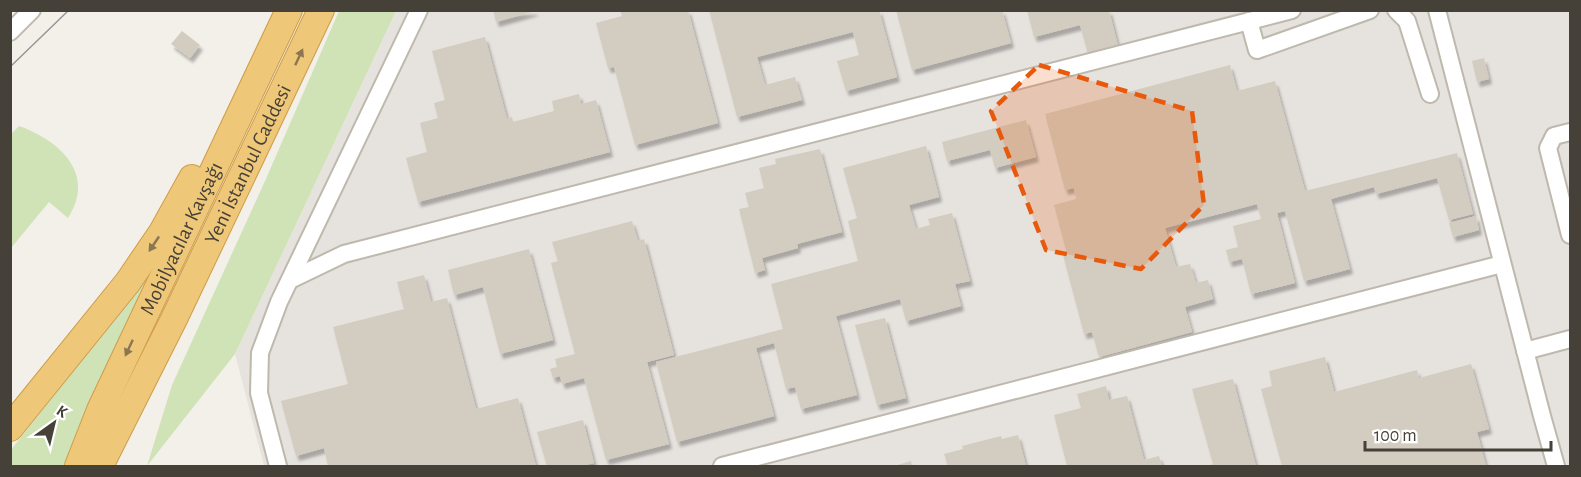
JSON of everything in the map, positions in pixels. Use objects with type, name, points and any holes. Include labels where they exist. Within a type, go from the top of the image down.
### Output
[{"type":"highway","name":"Mobilyacılar Kavşağı","points":[[10,428],[128,282],[162,232],[188,187],[245,66],[287,10]]},
{"type":"highway","name":"Mobilyacılar Kavşağı","points":[[78,466],[100,410],[287,10]]},
{"type":"highway","name":"Yeni İstanbul Caddesi","points":[[174,319],[321,10]]},
{"type":"highway","name":"Mobilyacılar Kavşağı","points":[[100,466],[174,319]]},
{"type":"highway","name":"Mobilyacılar Kavşağı","points":[[120,466],[164,357],[174,319]]},
{"type":"street","points":[[10,32],[32,10]]},
{"type":"street","points":[[279,466],[259,393],[260,352],[279,303],[419,10]]},
{"type":"street","points":[[290,280],[344,254],[1292,10]]},
{"type":"street","points":[[1249,21],[1257,50],[1370,10]]},
{"type":"street","points":[[1396,10],[1407,21],[1430,94]]},
{"type":"street","points":[[1437,10],[1556,466]]},
{"type":"street","points":[[1570,132],[1554,136],[1548,147],[1570,235]]},
{"type":"street","points":[[722,466],[1502,264]]},
{"type":"street","points":[[1525,351],[1570,339]]},
{"type":"highlighted area","points":[[1039,65],[1192,111],[1204,205],[1141,269],[1046,250],[991,111]]},
{"type":"shaded area","points":[[396,11],[1570,11],[1570,466],[264,466],[235,354]]},
{"type":"green space","points":[[339,11],[396,11],[235,354],[147,466],[172,385]]},
{"type":"green space","points":[[19,126],[48,140],[60,150],[76,173],[78,187],[76,202],[68,218],[49,202],[11,248],[11,134]]},
{"type":"green space","points":[[178,228],[72,445],[64,466],[11,466],[10,451],[109,326]]},
{"type":"building","points":[[493,10],[535,10],[535,11],[496,22]]},
{"type":"building","points":[[620,10],[688,10],[718,123],[635,145],[614,67],[608,68],[596,23],[622,16]]},
{"type":"building","points":[[709,10],[879,10],[897,77],[846,91],[837,61],[859,55],[853,32],[757,57],[765,85],[795,77],[802,100],[737,117]]},
{"type":"building","points":[[896,10],[1002,10],[1011,43],[912,70]]},
{"type":"building","points":[[1027,10],[1109,10],[1118,46],[1088,54],[1080,25],[1034,37]]},
{"type":"building","points":[[182,31],[200,45],[190,58],[171,44]]},
{"type":"building","points":[[485,37],[507,119],[512,117],[513,122],[554,111],[552,101],[579,94],[581,104],[596,100],[610,152],[418,202],[406,158],[427,152],[420,123],[438,118],[434,103],[445,100],[432,51]]},
{"type":"building","points":[[1484,58],[1489,79],[1477,82],[1472,61]]},
{"type":"building","points":[[1230,65],[1237,91],[1275,81],[1305,191],[1457,153],[1473,214],[1449,220],[1437,178],[1376,194],[1374,187],[1331,199],[1350,269],[1304,281],[1285,211],[1277,213],[1295,283],[1251,294],[1242,259],[1229,262],[1226,250],[1238,247],[1233,226],[1261,219],[1257,204],[1165,228],[1176,267],[1190,264],[1196,283],[1208,280],[1213,299],[1185,307],[1192,332],[1099,357],[1092,332],[1084,334],[1063,255],[1067,254],[1054,205],[1076,199],[1074,188],[1065,190],[1045,114]]},
{"type":"building","points":[[1026,120],[1036,157],[995,168],[990,150],[947,161],[942,142]]},
{"type":"building","points":[[926,146],[939,197],[909,205],[916,229],[930,225],[928,219],[952,213],[970,281],[955,284],[961,306],[906,321],[900,299],[836,316],[857,395],[801,409],[795,387],[786,389],[774,343],[756,348],[774,416],[677,442],[656,362],[783,329],[771,284],[858,261],[848,221],[857,218],[843,168]]},
{"type":"building","points":[[820,149],[842,232],[797,244],[798,248],[762,258],[765,270],[755,273],[739,209],[749,207],[745,193],[764,188],[759,168],[776,164],[775,159]]},
{"type":"building","points":[[1476,216],[1479,230],[1453,237],[1449,223]]},
{"type":"building","points":[[632,221],[638,241],[644,239],[674,355],[647,362],[669,444],[606,460],[584,378],[562,384],[560,376],[553,378],[550,369],[557,367],[555,359],[575,354],[551,263],[558,261],[552,242]]},
{"type":"building","points":[[529,249],[553,340],[500,354],[483,287],[454,295],[448,270]]},
{"type":"building","points":[[424,275],[431,302],[447,298],[476,409],[518,398],[536,466],[328,466],[324,448],[296,456],[281,401],[348,384],[333,327],[404,309],[397,282]]},
{"type":"building","points":[[885,318],[906,398],[877,405],[855,325]]},
{"type":"building","points":[[1325,357],[1334,392],[1417,370],[1419,378],[1471,364],[1489,429],[1477,432],[1486,466],[1282,466],[1261,389],[1272,386],[1269,371]]},
{"type":"building","points":[[1233,379],[1256,466],[1207,466],[1213,464],[1192,389]]},
{"type":"building","points":[[1106,386],[1109,400],[1127,396],[1144,460],[1159,456],[1162,466],[1067,466],[1054,415],[1081,408],[1077,394]]},
{"type":"building","points":[[583,420],[594,463],[581,466],[547,466],[537,432]]},
{"type":"building","points":[[1018,435],[1026,466],[948,466],[944,454],[963,449],[962,446],[1001,436],[1002,439]]},
{"type":"building","points":[[911,461],[912,466],[894,466]]},
{"type":"tram line","points":[[10,67],[69,10]]}]
